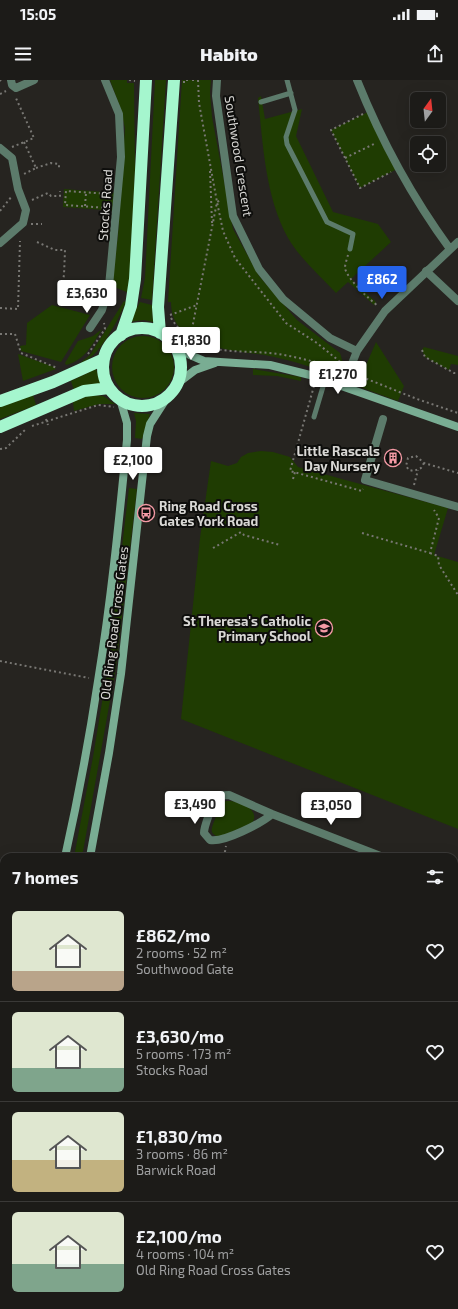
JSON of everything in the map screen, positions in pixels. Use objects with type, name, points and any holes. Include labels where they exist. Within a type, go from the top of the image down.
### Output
[{"type":"highway","points":[[121,335],[131,306],[135,279],[141,81]]},
{"type":"highway","points":[[160,333],[158,305],[177,81]]},
{"type":"highway","points":[[136,329],[148,329],[160,333],[175,346],[180,358],[181,371],[178,383],[168,396],[153,404],[142,406],[118,404],[109,388],[103,369],[104,358],[109,346],[121,335],[136,329]]},
{"type":"highway","points":[[0,400],[53,382],[104,358]]},
{"type":"highway","points":[[0,427],[84,392],[109,388]]},
{"type":"main road","points":[[175,346],[204,361],[270,365],[316,377],[458,427]]},
{"type":"main road","points":[[178,383],[195,370],[218,362]]},
{"type":"main road","name":"Old Ring Road Cross Gates","points":[[91,853],[109,753],[121,674],[147,436],[150,424],[168,396]]},
{"type":"main road","name":"Old Ring Road Cross Gates","points":[[66,853],[79,793],[99,680],[127,440],[127,423],[118,404]]},
{"type":"street","points":[[11,83],[16,88],[34,80]]},
{"type":"street","name":"Stocks Road","points":[[90,328],[102,310],[109,286],[121,157],[119,114],[106,80]]},
{"type":"street","name":"Southwood Crescent","points":[[217,80],[216,96],[233,216],[259,269],[283,299],[330,338],[357,351]]},
{"type":"street","points":[[357,80],[370,111],[424,214],[450,249]]},
{"type":"street","points":[[0,243],[23,223],[26,216],[25,204],[18,189],[12,158],[2,150]]},
{"type":"street","points":[[343,386],[357,351],[384,311],[458,242]]},
{"type":"street","points":[[426,271],[458,301]]},
{"type":"street","points":[[383,419],[365,480],[458,507]]},
{"type":"street","points":[[272,814],[248,828],[216,840],[208,839],[204,833],[216,800],[222,796],[229,795],[272,814],[373,853]]},
{"type":"lane","points":[[287,80],[295,110],[286,137],[287,144],[327,222],[352,234],[350,249]]},
{"type":"lane","points":[[261,102],[291,94]]},
{"type":"lane","points":[[314,417],[325,380]]},
{"type":"path","points":[[129,80],[141,81]]},
{"type":"path","points":[[177,81],[187,82],[187,80]]},
{"type":"path","points":[[2,150],[34,138],[24,118],[11,83]]},
{"type":"path","points":[[370,111],[331,130],[360,188],[399,168]]},
{"type":"path","points":[[345,158],[384,139]]},
{"type":"path","points":[[24,142],[36,168]]},
{"type":"path","points":[[16,178],[51,162],[59,164],[59,168]]},
{"type":"path","points":[[209,162],[212,226]]},
{"type":"path","points":[[0,211],[18,189]]},
{"type":"path","points":[[25,204],[48,193],[51,196],[60,196],[60,191]]},
{"type":"path","points":[[117,208],[65,205],[66,191],[118,195]]},
{"type":"path","points":[[85,206],[86,193]]},
{"type":"path","points":[[190,339],[217,202],[230,195]]},
{"type":"path","points":[[0,308],[18,309],[20,241]]},
{"type":"path","points":[[37,242],[54,250],[65,250],[64,276],[61,291]]},
{"type":"path","points":[[350,249],[346,263],[348,274],[375,304]]},
{"type":"path","points":[[158,305],[168,304],[169,315],[176,326],[190,339],[208,348],[229,352],[256,351],[295,356],[350,369],[360,377],[458,413]]},
{"type":"path","points":[[169,315],[197,305]]},
{"type":"path","points":[[84,358],[104,329],[102,310]]},
{"type":"path","points":[[0,334],[15,334],[21,353],[56,366],[59,370]]},
{"type":"path","points":[[422,350],[425,357],[454,373],[458,373]]},
{"type":"path","points":[[316,377],[290,471],[362,491],[365,480]]},
{"type":"path","points":[[0,449],[6,448],[27,428],[98,406],[118,404]]},
{"type":"path","points":[[46,421],[48,425]]},
{"type":"path","points":[[418,470],[409,470],[406,466],[410,457],[416,456],[424,463],[458,473]]},
{"type":"path","points":[[403,460],[408,461]]},
{"type":"path","points":[[411,494],[418,470],[424,463]]},
{"type":"path","points":[[293,479],[295,472]]},
{"type":"path","points":[[428,499],[426,505],[433,507],[439,518],[430,553]]},
{"type":"path","points":[[213,548],[241,532],[244,535],[280,545]]},
{"type":"path","points":[[362,533],[438,556],[439,565],[458,595]]},
{"type":"path","points":[[0,661],[99,680]]},
{"type":"green space","points":[[110,80],[127,80],[127,83],[134,83],[135,169],[129,293],[112,286],[118,235],[125,128],[120,107]]},
{"type":"green space","points":[[155,80],[166,80],[152,300],[141,298],[145,278]]},
{"type":"green space","points":[[182,80],[211,80],[210,92],[212,117],[233,229],[259,276],[297,320],[340,353],[343,363],[339,370],[333,374],[260,354],[209,345],[194,339],[182,331],[174,318],[171,302],[168,302]]},
{"type":"green space","points":[[261,96],[265,119],[302,109],[296,136],[333,212],[378,224],[391,242],[351,279],[376,302],[374,305],[348,282],[336,293],[304,259],[288,238],[274,205],[266,170],[258,98]]},
{"type":"green space","points":[[370,111],[399,168],[360,188],[331,130]]},
{"type":"green space","points":[[64,189],[118,193],[117,211],[63,207]]},
{"type":"green space","points":[[124,301],[126,302],[118,318],[101,346],[87,360],[80,363],[90,355]]},
{"type":"green space","points":[[140,302],[152,305],[153,322],[144,320],[129,322]]},
{"type":"green space","points":[[52,305],[90,315],[61,362],[21,351],[20,346],[26,345],[27,323]]},
{"type":"green space","points":[[102,329],[83,356],[73,363],[66,365],[65,363],[78,341],[93,336]]},
{"type":"green space","points":[[137,336],[149,336],[165,345],[172,355],[174,367],[172,379],[165,389],[149,398],[137,398],[126,393],[117,384],[112,373],[112,361],[117,350],[126,341]]},
{"type":"green space","points":[[376,342],[404,386],[398,401],[357,386]]},
{"type":"green space","points":[[424,347],[458,356],[458,365],[451,364],[449,370],[425,357],[422,350]]},
{"type":"green space","points":[[18,354],[54,367],[56,369],[23,381]]},
{"type":"green space","points":[[96,369],[101,384],[74,390],[71,381]]},
{"type":"green space","points":[[253,369],[301,377],[301,381],[277,376],[253,375]]},
{"type":"green space","points":[[33,395],[36,405],[0,419],[0,407]]},
{"type":"green space","points":[[90,395],[103,396],[115,404],[99,404],[74,411],[73,402]]},
{"type":"green space","points":[[134,413],[150,414],[142,439],[135,438],[136,421]]},
{"type":"green space","name":"St Theresa's Catholic Primary School","points":[[261,451],[273,452],[290,457],[298,467],[448,508],[434,555],[458,562],[458,829],[181,719],[200,538],[211,461],[228,466],[237,463],[241,457],[248,453]]},
{"type":"green space","points":[[129,488],[137,489],[116,667],[83,853],[75,853],[93,757],[108,666]]},
{"type":"green space","points":[[226,801],[236,802],[247,806],[254,814],[254,818],[252,823],[220,837],[216,836],[212,832],[212,829],[217,815]]},
{"type":"place","name":"Little Rascals Day Nursery","points":[[393,458]]},
{"type":"place","name":"Ring Road Cross Gates York Road","points":[[146,513]]},
{"type":"place","name":"St Theresa's Catholic Primary School","points":[[324,628]]}]
